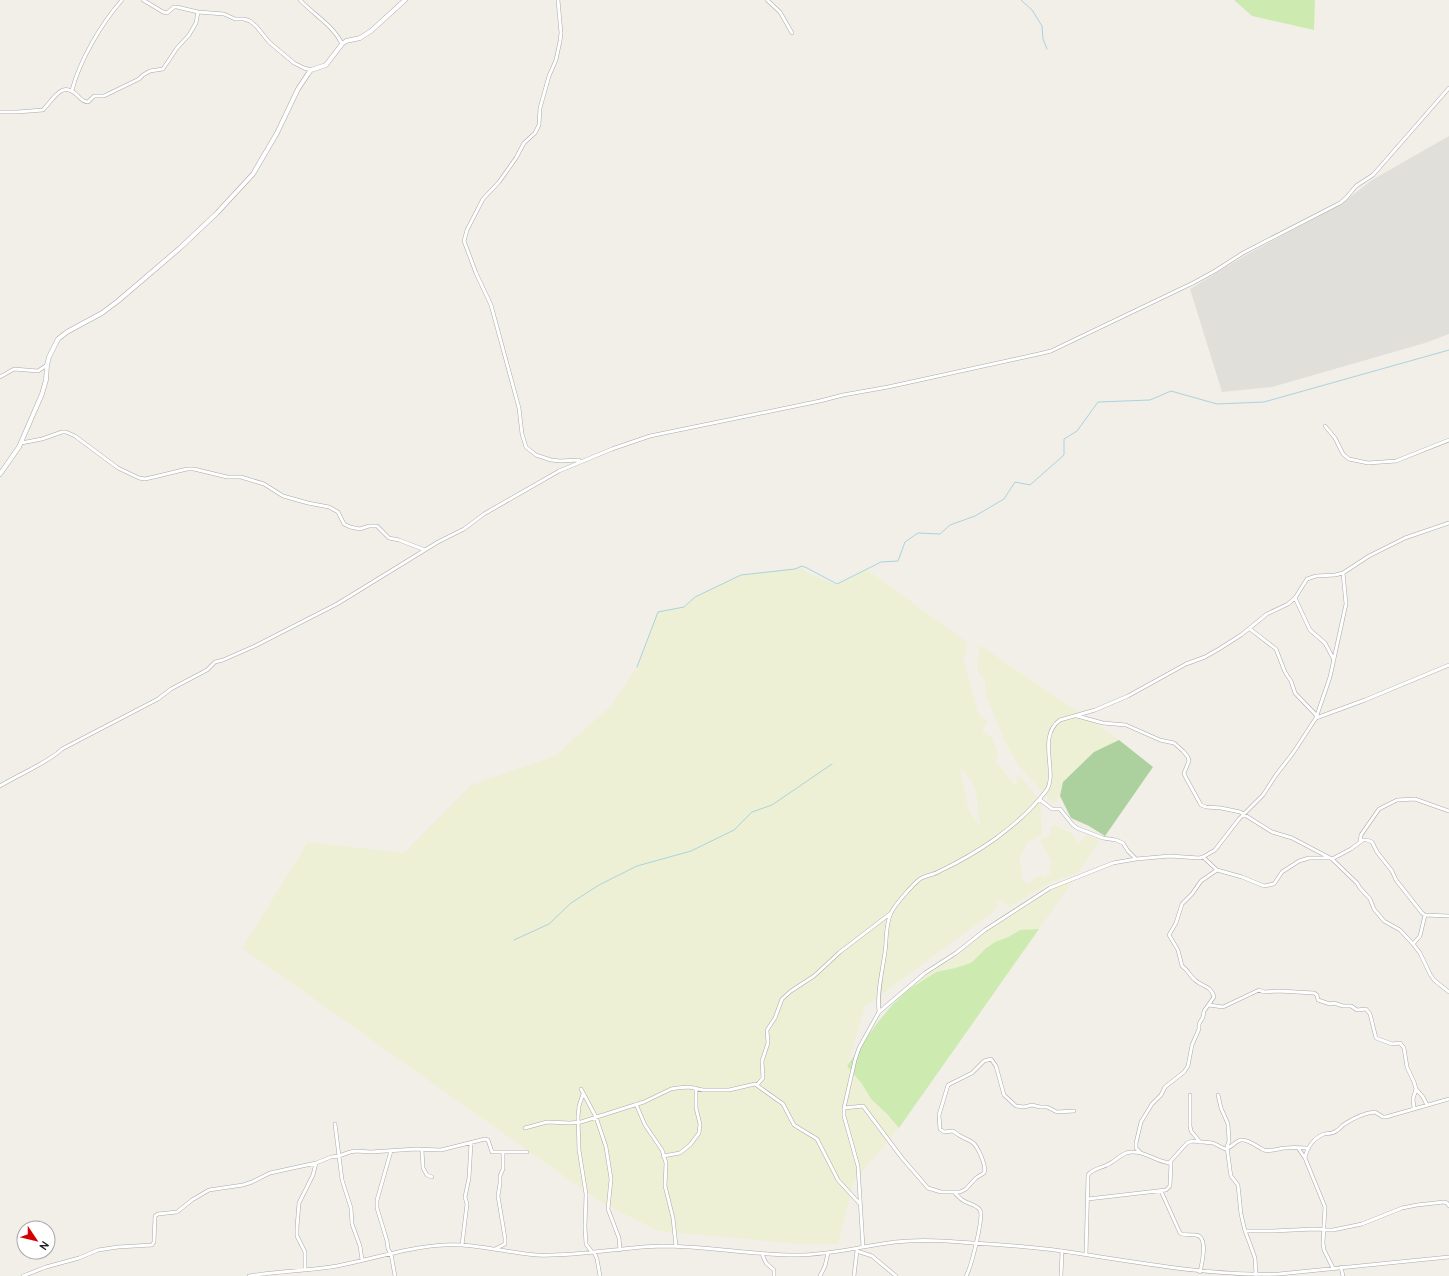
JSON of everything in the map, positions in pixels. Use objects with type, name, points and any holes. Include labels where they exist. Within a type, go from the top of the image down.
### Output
[{"type":"street","points":[[72,90],[90,46],[110,13],[122,0]]},
{"type":"street","points":[[143,0],[166,13],[174,7],[177,7],[198,12],[224,14],[235,19],[244,19],[256,26],[288,59],[298,66],[311,70],[326,65],[342,44],[346,41],[366,35],[405,0]]},
{"type":"street","points":[[300,0],[315,15],[332,28],[342,44]]},
{"type":"street","points":[[558,0],[561,28],[560,41],[556,60],[540,108],[539,125],[534,133],[524,142],[516,158],[499,182],[483,199],[467,230],[464,241],[476,273],[491,305],[519,408],[522,434],[526,447],[536,455],[551,460],[583,460]]},
{"type":"street","points":[[766,0],[780,12],[792,33]]},
{"type":"street","points":[[0,112],[41,111],[61,91],[66,90],[72,90],[82,100],[87,102],[96,95],[104,96],[136,81],[150,71],[163,69],[177,48],[189,35],[196,23],[198,12]]},
{"type":"street","points":[[0,474],[12,460],[21,442],[45,387],[47,365],[52,350],[61,336],[102,313],[118,301],[180,248],[247,182],[258,167],[275,137],[298,89],[311,70]]},
{"type":"street","points":[[0,786],[48,760],[62,749],[158,699],[178,684],[209,669],[215,662],[255,646],[331,608],[449,535],[464,529],[484,514],[545,478],[583,460],[630,442],[659,434],[843,395],[888,387],[1051,351],[1193,283],[1243,253],[1340,203],[1356,186],[1373,175],[1449,88]]},
{"type":"street","points":[[0,377],[14,369],[38,371],[47,365]]},
{"type":"street","points":[[1325,426],[1335,438],[1343,454],[1349,459],[1368,463],[1396,461],[1449,440]]},
{"type":"street","points":[[21,442],[42,439],[66,432],[75,436],[118,468],[139,478],[154,478],[187,469],[194,469],[227,477],[244,478],[264,484],[283,496],[329,507],[338,512],[344,524],[350,527],[360,529],[369,526],[377,526],[389,538],[399,540],[425,550]]},
{"type":"street","points":[[879,1012],[878,989],[885,951],[887,924],[891,913],[918,880],[938,872],[995,838],[1018,820],[1039,799],[1050,783],[1048,755],[1051,732],[1055,724],[1060,720],[1095,710],[1128,696],[1186,664],[1205,656],[1250,629],[1267,614],[1288,604],[1295,598],[1307,579],[1316,576],[1343,573],[1368,556],[1405,538],[1449,523]]},
{"type":"street","points":[[863,1247],[858,1166],[844,1116],[844,1108],[854,1060],[879,1012],[926,973],[1038,894],[1063,882],[1113,863],[1170,856],[1203,857],[1215,850],[1243,814],[1262,796],[1293,753],[1316,717],[1330,677],[1346,604],[1343,573]]},
{"type":"street","points":[[1295,598],[1310,630],[1325,643],[1334,660]]},
{"type":"street","points":[[1250,629],[1276,649],[1295,693],[1316,717]]},
{"type":"street","points":[[1316,717],[1365,700],[1449,666]]},
{"type":"street","points":[[1076,716],[1103,723],[1126,725],[1160,740],[1174,744],[1183,750],[1188,757],[1188,765],[1184,773],[1199,804],[1206,807],[1230,809],[1243,814],[1272,832],[1292,838],[1331,858],[1357,883],[1370,899],[1374,909],[1384,921],[1400,930],[1413,944],[1420,952],[1434,980],[1449,992]]},
{"type":"street","points":[[1039,799],[1052,809],[1060,809],[1073,825],[1078,828],[1103,838],[1116,840],[1123,843],[1136,860]]},
{"type":"street","points":[[1360,842],[1361,835],[1379,809],[1397,800],[1415,799],[1449,811]]},
{"type":"street","points":[[1203,857],[1217,870],[1242,877],[1264,886],[1274,884],[1282,872],[1304,859],[1331,858],[1351,849],[1360,842],[1367,840],[1373,844],[1377,852],[1392,871],[1396,880],[1425,915],[1449,916]]},
{"type":"street","points":[[1171,1162],[1167,1163],[1140,1152],[1136,1148],[1136,1143],[1141,1122],[1152,1104],[1161,1095],[1165,1087],[1184,1072],[1188,1066],[1192,1045],[1199,1029],[1199,1024],[1203,1017],[1204,1011],[1213,1000],[1214,994],[1205,985],[1195,980],[1190,975],[1188,970],[1182,966],[1176,945],[1169,935],[1176,923],[1182,904],[1192,894],[1201,881],[1217,870]]},
{"type":"street","points":[[757,1085],[763,1078],[762,1061],[768,1043],[767,1030],[775,1018],[782,999],[791,991],[814,976],[840,952],[891,913]]},
{"type":"street","points":[[1413,944],[1420,936],[1425,915]]},
{"type":"street","points":[[1209,1005],[1223,1007],[1258,990],[1264,992],[1311,992],[1316,994],[1318,1000],[1325,1003],[1334,1003],[1343,1006],[1351,1006],[1357,1010],[1366,1010],[1370,1014],[1376,1038],[1392,1044],[1400,1043],[1404,1048],[1407,1067],[1416,1089],[1423,1097],[1427,1105]]},
{"type":"street","points":[[844,1108],[861,1106],[864,1108],[876,1126],[924,1185],[934,1190],[955,1193],[966,1189],[976,1178],[983,1175],[985,1168],[977,1148],[972,1142],[953,1131],[944,1132],[940,1129],[939,1115],[948,1085],[972,1073],[984,1061],[990,1059],[996,1066],[1004,1095],[1016,1106],[1024,1108],[1032,1104],[1040,1107],[1047,1107],[1057,1112],[1074,1111]]},
{"type":"street","points":[[525,1128],[547,1122],[578,1122],[636,1104],[682,1087],[729,1090],[751,1084],[757,1085],[783,1104],[794,1125],[817,1139],[838,1180],[860,1204]]},
{"type":"street","points":[[664,1156],[680,1153],[690,1145],[699,1133],[700,1124],[696,1108],[696,1088]]},
{"type":"street","points":[[581,1089],[596,1117],[608,1155],[611,1179],[608,1209],[617,1231],[620,1250]]},
{"type":"street","points":[[1414,1108],[1416,1089]]},
{"type":"street","points":[[584,1094],[579,1106],[578,1122],[580,1157],[586,1194],[586,1246],[593,1252],[597,1259],[600,1276]]},
{"type":"street","points":[[1190,1095],[1191,1131],[1200,1142]]},
{"type":"street","points":[[1218,1095],[1221,1108],[1228,1124],[1230,1174],[1238,1185],[1241,1214],[1245,1231],[1255,1258],[1256,1276]]},
{"type":"street","points":[[1305,1158],[1308,1148],[1314,1141],[1323,1135],[1334,1133],[1344,1125],[1364,1115],[1375,1112],[1383,1117],[1386,1117],[1449,1099]]},
{"type":"street","points":[[636,1104],[641,1118],[661,1147],[666,1163],[665,1186],[674,1218],[676,1246]]},
{"type":"street","points":[[335,1124],[344,1188],[351,1208],[352,1224],[360,1246],[362,1260]]},
{"type":"street","points":[[22,1276],[46,1267],[79,1258],[98,1250],[152,1245],[154,1242],[154,1218],[156,1215],[178,1212],[192,1200],[209,1190],[243,1185],[252,1182],[270,1172],[316,1163],[344,1153],[353,1151],[371,1152],[391,1150],[441,1150],[487,1139],[492,1152],[527,1152]]},
{"type":"street","points":[[1088,1199],[1166,1190],[1170,1186],[1171,1162],[1187,1143],[1192,1141],[1213,1143],[1223,1149],[1228,1149],[1242,1140],[1246,1140],[1269,1151],[1285,1148],[1308,1148]]},
{"type":"street","points":[[462,1245],[467,1204],[465,1197],[470,1178],[471,1143]]},
{"type":"street","points":[[1298,1148],[1305,1158],[1325,1207],[1322,1243],[1333,1268]]},
{"type":"street","points":[[391,1150],[377,1200],[377,1208],[388,1249],[391,1254],[395,1276]]},
{"type":"street","points":[[422,1150],[424,1170],[427,1175],[432,1177]]},
{"type":"street","points":[[494,1249],[505,1244],[498,1196],[500,1176],[503,1168],[503,1152]]},
{"type":"street","points":[[1086,1254],[1089,1173],[1110,1164],[1126,1153],[1140,1152]]},
{"type":"street","points":[[305,1270],[306,1254],[297,1236],[299,1203],[314,1174],[316,1163]]},
{"type":"street","points":[[1161,1191],[1180,1233],[1182,1235],[1198,1235],[1203,1240],[1204,1251],[1200,1272]]},
{"type":"street","points":[[959,1197],[960,1192]]},
{"type":"street","points":[[955,1193],[963,1201],[976,1206],[980,1210],[980,1224],[972,1264],[966,1276]]},
{"type":"street","points":[[1245,1231],[1333,1230],[1362,1224],[1410,1207],[1444,1202],[1449,1205]]},
{"type":"street","points":[[249,1276],[324,1268],[432,1246],[462,1245],[534,1255],[566,1255],[644,1247],[676,1246],[762,1254],[800,1255],[857,1250],[863,1247],[916,1240],[976,1243],[1062,1251],[1207,1274],[1244,1276],[1279,1274],[1449,1257]]},
{"type":"street","points":[[854,1276],[857,1250]]},
{"type":"street","points":[[857,1250],[872,1256],[896,1276]]},
{"type":"street","points":[[1061,1276],[1062,1251]]},
{"type":"street","points":[[820,1276],[825,1266],[828,1253]]},
{"type":"street","points":[[762,1254],[766,1262],[774,1270],[774,1276]]},
{"type":"street","points":[[1341,1267],[1343,1276]]},
{"type":"street","points":[[299,1275],[300,1270]]},
{"type":"shaded area","points":[[1449,136],[1449,334],[1425,343],[1272,387],[1222,392],[1190,289],[1246,255],[1341,204],[1372,180]]},
{"type":"green space","points":[[1234,0],[1315,0],[1314,30],[1252,16]]},
{"type":"green space","points":[[803,567],[805,572],[837,585],[866,569],[968,643],[963,660],[978,713],[988,722],[982,731],[992,738],[998,754],[995,761],[1016,786],[1018,774],[1041,802],[1042,834],[1028,842],[1020,857],[1022,880],[1028,884],[1033,879],[1042,875],[1044,878],[1051,873],[1049,869],[1052,862],[1040,841],[1050,834],[1051,827],[1056,825],[1071,833],[1079,844],[1086,835],[1100,840],[1078,873],[1051,882],[1009,907],[997,899],[998,908],[865,1007],[847,1066],[862,1084],[871,1099],[899,1128],[854,1181],[838,1244],[798,1244],[658,1231],[599,1201],[242,948],[308,842],[404,853],[471,785],[555,756],[611,706],[637,667],[658,612],[684,607],[695,597],[741,575]],"holes":[[[960,767],[972,782],[976,791],[980,826],[969,811]]]},
{"type":"green space","points":[[980,645],[1119,740],[1094,752],[1063,782],[1060,796],[1054,804],[1018,765],[1004,740],[986,696],[985,681],[977,671]]},
{"type":"green space","points":[[1119,740],[1153,767],[1105,836],[1089,826],[1071,818],[1060,796],[1063,782],[1094,752]]},
{"type":"green space","points":[[1075,878],[1039,929],[1018,930],[985,949],[971,963],[936,972],[908,990],[893,1004],[914,984],[934,969],[956,957],[988,926],[1010,910],[1054,883]]},
{"type":"green space","points":[[1039,929],[899,1128],[871,1099],[862,1084],[847,1066],[878,1022],[893,1004],[908,990],[936,972],[971,963],[985,949],[995,942],[1020,930]]},
{"type":"waterway","points":[[1021,0],[1032,10],[1042,26],[1043,39],[1047,49]]},
{"type":"waterway","points":[[637,667],[658,612],[684,607],[695,597],[741,575],[795,569],[802,566],[837,584],[881,562],[898,561],[905,542],[918,533],[940,534],[950,525],[975,516],[1004,499],[1015,482],[1030,485],[1064,455],[1064,439],[1077,431],[1098,402],[1150,400],[1171,391],[1217,404],[1264,402],[1449,350]]},
{"type":"waterway","points":[[514,940],[549,924],[571,903],[599,885],[637,866],[691,851],[734,830],[752,812],[772,805],[832,764]]}]
